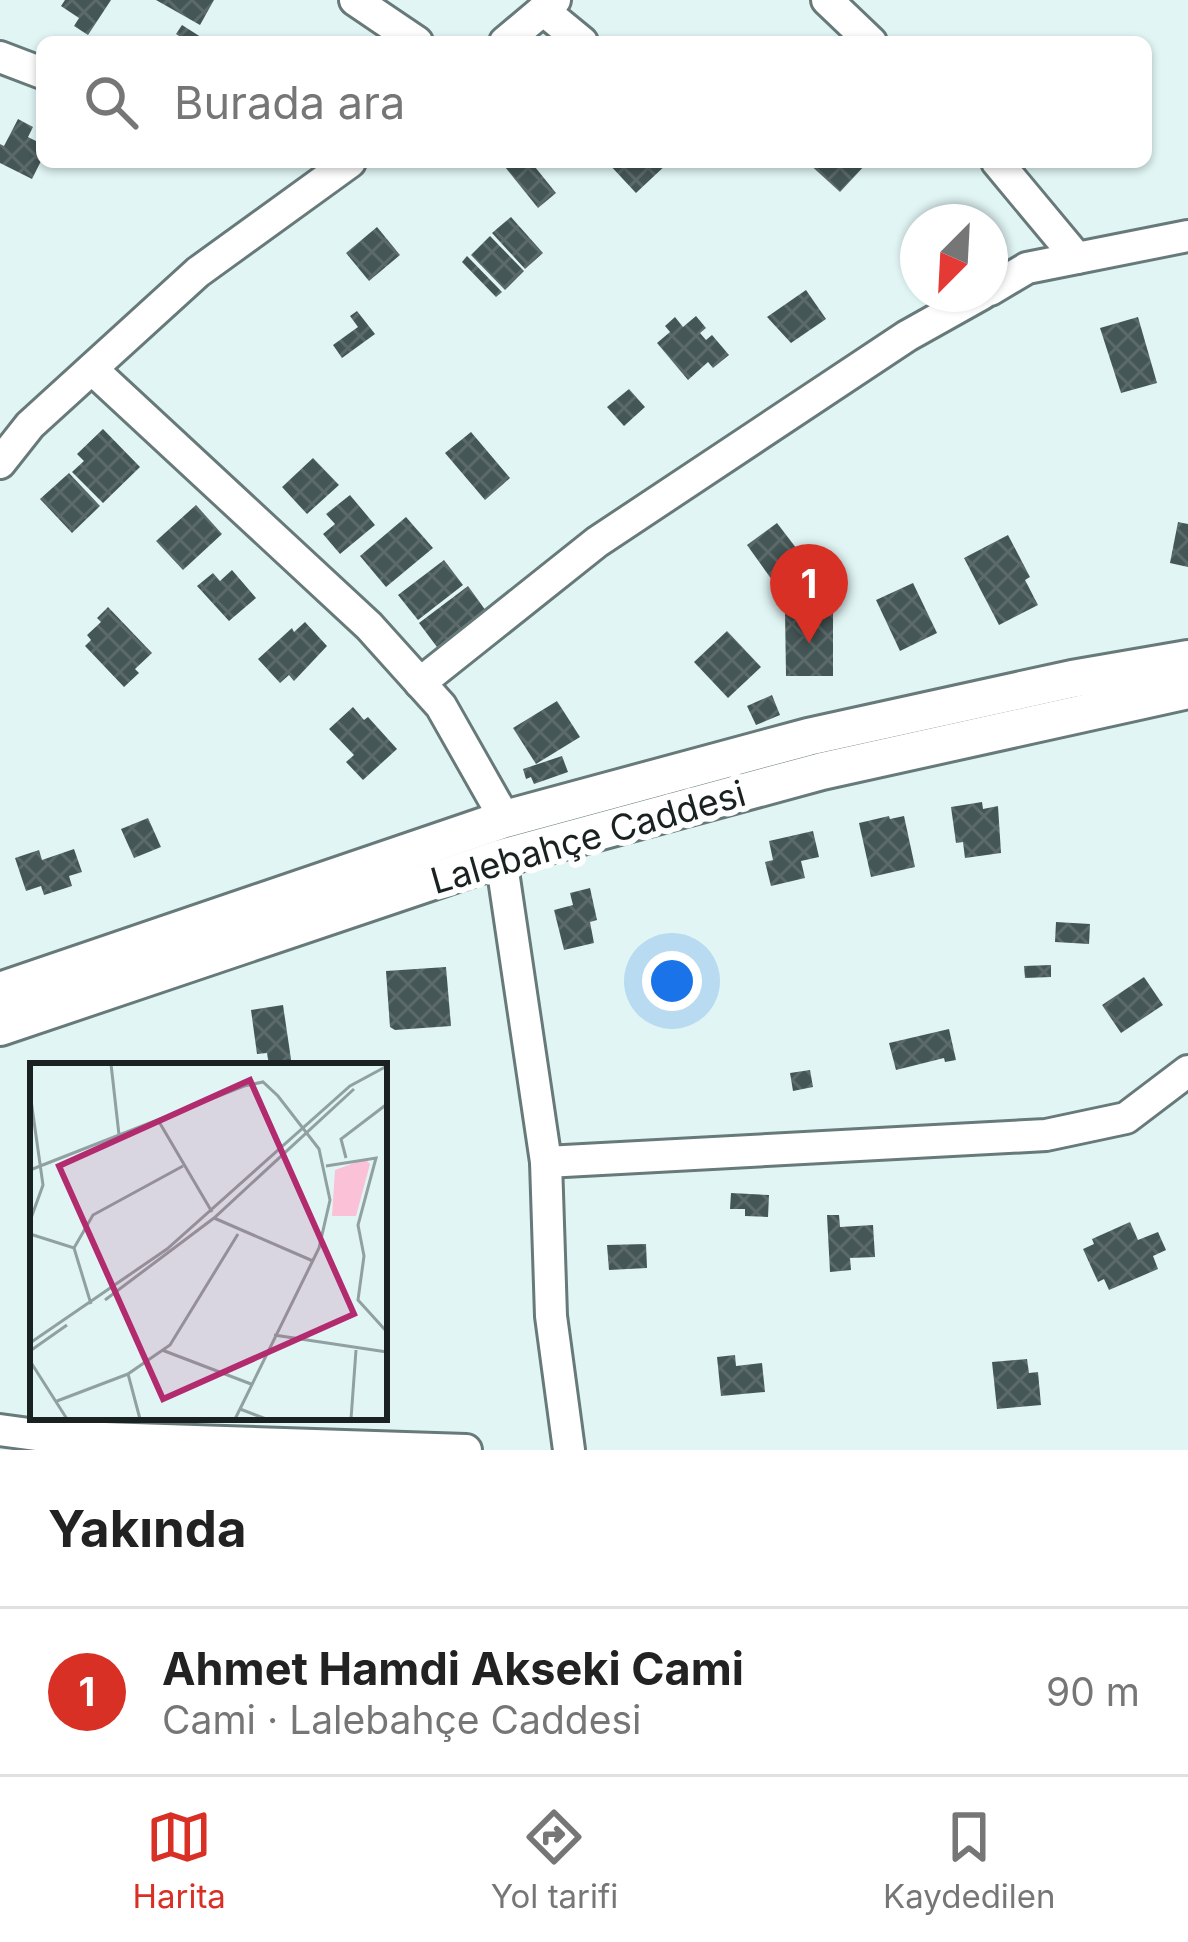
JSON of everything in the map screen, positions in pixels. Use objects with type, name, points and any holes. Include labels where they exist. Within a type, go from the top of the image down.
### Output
[{"type":"street","points":[[356,0],[408,36]]},
{"type":"street","points":[[827,0],[865,36]]},
{"type":"street","points":[[512,36],[549,5],[577,36]]},
{"type":"street","points":[[0,57],[36,71]]},
{"type":"street","points":[[0,464],[30,425],[198,272],[342,168]]},
{"type":"street","points":[[1002,168],[1077,259]]},
{"type":"street","points":[[1008,279],[1027,268],[1188,236]]},
{"type":"street","points":[[420,683],[597,542],[950,312]]},
{"type":"street","points":[[92,369],[369,626],[441,706],[506,819]]},
{"type":"street","name":"Lalebahçe Caddesi","points":[[0,991],[506,819],[808,737],[1072,679],[1188,659]]},
{"type":"street","name":"Lalebahçe Caddesi","points":[[0,1027],[501,858],[822,771],[1188,690]]},
{"type":"street","points":[[501,858],[546,1162],[551,1316],[569,1450]]},
{"type":"street","points":[[546,1162],[1046,1135],[1126,1118],[1188,1071]]},
{"type":"street","points":[[0,1430],[44,1436],[466,1450]]},
{"type":"building","points":[[65,0],[111,0],[88,35],[74,26],[79,18],[61,6]]},
{"type":"building","points":[[156,0],[214,0],[200,25]]},
{"type":"building","points":[[182,25],[199,36],[179,36]]},
{"type":"building","points":[[18,119],[33,127],[28,137],[36,141],[38,168],[32,179],[0,163],[0,144],[4,146]]},
{"type":"building","points":[[506,168],[536,168],[556,193],[538,208]]},
{"type":"building","points":[[613,168],[663,168],[636,193]]},
{"type":"building","points":[[814,168],[862,168],[840,192]]},
{"type":"building","points":[[511,217],[543,253],[525,269],[492,233]]},
{"type":"building","points":[[377,227],[400,255],[369,281],[346,253]]},
{"type":"building","points":[[490,236],[524,271],[505,290],[471,255]]},
{"type":"building","points":[[467,256],[502,292],[496,297],[462,262]]},
{"type":"building","points":[[806,290],[826,319],[791,343],[767,317]]},
{"type":"building","points":[[357,311],[375,334],[342,358],[333,345],[358,327],[350,316]]},
{"type":"building","points":[[696,316],[706,328],[700,333],[706,340],[712,335],[729,355],[713,368],[708,362],[688,380],[657,343],[670,332],[665,326],[675,317],[683,327]]},
{"type":"building","points":[[1138,317],[1157,383],[1121,393],[1100,328]]},
{"type":"building","points":[[629,389],[645,407],[624,426],[607,407]]},
{"type":"building","points":[[103,429],[140,467],[103,503],[72,472],[84,461],[77,454]]},
{"type":"building","points":[[471,432],[510,478],[485,500],[445,453]]},
{"type":"building","points":[[313,458],[339,485],[307,514],[282,487]]},
{"type":"building","points":[[69,473],[100,506],[72,533],[40,499]]},
{"type":"building","points":[[350,495],[375,525],[340,554],[323,534],[335,524],[326,514]]},
{"type":"building","points":[[196,505],[222,534],[183,570],[156,541]]},
{"type":"building","points":[[406,517],[433,548],[386,587],[360,556]]},
{"type":"building","points":[[1178,522],[1188,524],[1188,567],[1170,563]]},
{"type":"building","points":[[777,523],[803,557],[772,580],[747,545]]},
{"type":"building","points":[[1008,535],[1030,577],[1025,580],[1038,605],[999,625],[964,558]]},
{"type":"building","points":[[444,560],[463,585],[418,620],[398,595]]},
{"type":"building","points":[[232,570],[256,598],[229,621],[197,586],[213,573],[220,581]]},
{"type":"building","points":[[913,583],[937,633],[900,651],[876,600]]},
{"type":"building","points":[[468,586],[486,611],[437,647],[419,623]]},
{"type":"building","points":[[108,607],[152,653],[124,687],[85,646],[91,640],[87,635],[101,622],[97,618]]},
{"type":"building","points":[[833,609],[833,676],[786,676],[785,610]]},
{"type":"building","points":[[305,622],[327,646],[294,681],[289,675],[280,683],[258,659]]},
{"type":"building","points":[[727,631],[761,667],[728,698],[694,662]]},
{"type":"building","points":[[772,695],[780,715],[756,725],[747,706]]},
{"type":"building","points":[[557,701],[580,737],[536,764],[513,728]]},
{"type":"building","points":[[353,707],[397,749],[363,780],[346,762],[354,755],[329,729]]},
{"type":"building","points":[[562,756],[568,772],[534,784],[531,777],[526,779],[523,769]]},
{"type":"building","points":[[982,802],[983,809],[998,806],[1001,853],[965,858],[963,842],[956,843],[951,807]]},
{"type":"building","points":[[904,816],[915,867],[871,877],[859,823]]},
{"type":"building","points":[[148,818],[161,847],[134,858],[121,829]]},
{"type":"building","points":[[813,831],[819,857],[801,861],[805,878],[771,886],[765,862],[773,860],[769,841]]},
{"type":"building","points":[[74,849],[82,872],[69,876],[72,886],[44,895],[41,886],[26,891],[15,858],[39,850],[42,860]]},
{"type":"building","points":[[590,888],[597,920],[590,922],[594,943],[564,950],[554,910],[573,905],[570,893]]},
{"type":"building","points":[[1056,922],[1090,924],[1089,944],[1055,942]]},
{"type":"building","points":[[1051,965],[1051,977],[1025,978],[1024,966]]},
{"type":"building","points":[[446,967],[451,1026],[390,1027],[386,971]]},
{"type":"building","points":[[1144,977],[1163,1005],[1121,1033],[1102,1005]]},
{"type":"building","points":[[283,1005],[292,1063],[269,1063],[267,1053],[257,1054],[251,1010]]},
{"type":"building","points":[[949,1029],[956,1060],[945,1062],[944,1058],[896,1070],[889,1043]]},
{"type":"building","points":[[810,1070],[813,1087],[793,1091],[790,1073]]},
{"type":"building","points":[[731,1193],[769,1195],[768,1217],[745,1216],[745,1209],[730,1209]]},
{"type":"building","points":[[827,1215],[839,1215],[840,1227],[873,1225],[875,1257],[850,1258],[851,1270],[830,1272]]},
{"type":"building","points":[[1130,1222],[1138,1240],[1158,1232],[1166,1250],[1153,1256],[1158,1269],[1109,1290],[1104,1279],[1098,1282],[1083,1249],[1094,1244],[1092,1239]]},
{"type":"building","points":[[646,1244],[647,1268],[609,1270],[607,1245]]},
{"type":"building","points":[[735,1355],[736,1366],[762,1363],[765,1392],[721,1396],[717,1357]]},
{"type":"building","points":[[1027,1359],[1029,1373],[1038,1372],[1041,1405],[997,1409],[992,1362]]},
{"type":"place","name":"Ahmet Hamdi Akseki Cami","points":[[809,643]]}]
